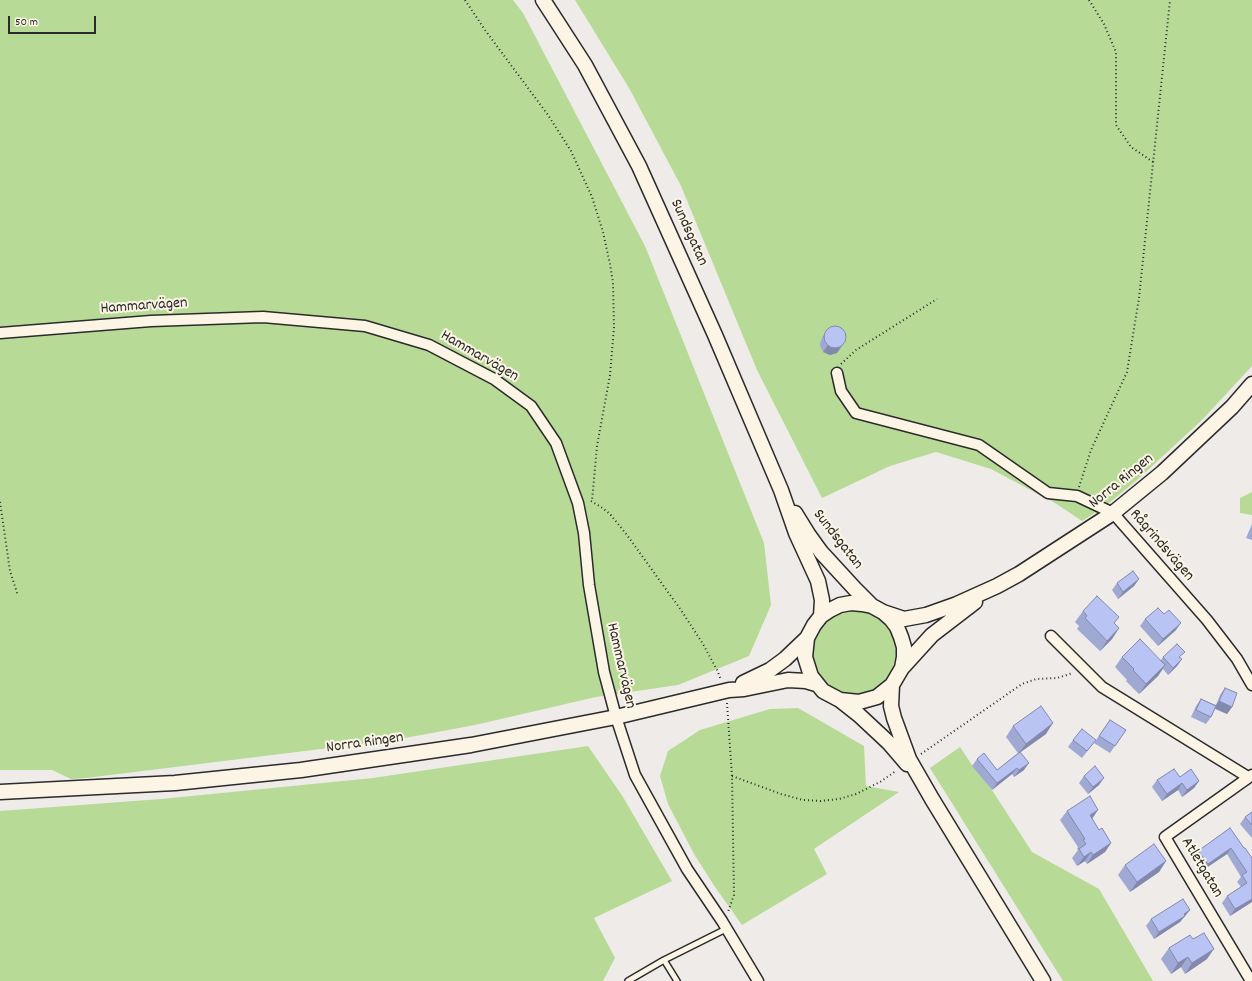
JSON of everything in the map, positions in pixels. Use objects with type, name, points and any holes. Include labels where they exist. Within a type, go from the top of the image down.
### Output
[{"type":"main road","name":"Sundsgatan","points":[[543,0],[584,65],[639,166],[712,328],[781,490],[796,533],[818,581],[822,600],[821,616]]},
{"type":"main road","name":"Norra Ringen","points":[[878,609],[904,619],[926,615],[957,604],[997,586],[1019,574],[1114,513],[1167,468],[1232,407],[1252,384]]},
{"type":"main road","name":"Sundsgatan","points":[[781,490],[821,552],[855,589],[878,609]]},
{"type":"main road","name":"Norra Ringen","points":[[902,668],[932,635],[997,586]]},
{"type":"main road","points":[[840,700],[849,702],[868,700],[881,694],[892,685],[902,668],[904,658],[902,637],[894,623],[878,609],[862,604],[851,603],[835,608],[821,616],[814,624],[807,638],[805,648],[806,662],[811,676],[816,684],[859,715],[890,743],[922,783]]},
{"type":"main road","name":"Norra Ringen","points":[[725,692],[770,670],[793,652],[807,638]]},
{"type":"main road","name":"Norra Ringen","points":[[0,792],[175,783],[301,770],[471,745],[616,717],[725,692],[788,680],[806,681],[816,684]]},
{"type":"main road","points":[[892,685],[891,706],[909,759],[922,783],[1043,981]]},
{"type":"street","name":"Hammarvägen","points":[[0,333],[151,321],[263,317],[365,326],[429,345],[494,379],[531,406],[556,442],[578,503],[584,533],[588,585],[604,672],[616,717],[635,775],[687,869],[724,925],[758,981]]},
{"type":"street","name":"Rågrindsvägen","points":[[837,373],[841,391],[856,413],[979,445],[1048,493],[1077,496],[1114,513],[1207,620],[1237,659],[1252,685]]},
{"type":"street","points":[[1051,636],[1102,687],[1250,776]]},
{"type":"street","name":"Atletgatan","points":[[1250,776],[1165,837],[1251,981]]},
{"type":"lane","points":[[628,981],[724,925]]},
{"type":"lane","points":[[664,960],[677,981]]},
{"type":"path","points":[[465,0],[485,30],[558,129],[585,180],[603,232],[612,276],[614,327],[610,375],[597,446],[592,501],[610,514],[649,566],[703,644],[717,670],[725,692],[732,776],[734,895],[724,925]]},
{"type":"path","points":[[1089,0],[1104,24],[1116,52],[1116,125],[1131,147],[1153,162]]},
{"type":"path","points":[[1077,496],[1091,450],[1127,372],[1139,298],[1170,0]]},
{"type":"path","points":[[837,373],[841,363],[856,350],[937,299]]},
{"type":"path","points":[[0,502],[10,571],[18,596]]},
{"type":"path","points":[[920,755],[1022,684],[1036,680],[1068,676],[1082,667]]},
{"type":"path","points":[[732,776],[788,796],[803,800],[820,801],[839,799],[867,790],[896,771]]},
{"type":"green space","points":[[0,0],[513,0],[523,13],[645,246],[764,543],[771,605],[749,656],[678,685],[596,697],[475,725],[394,740],[86,778],[71,779],[52,770],[0,770]]},
{"type":"green space","points":[[575,0],[1252,0],[1252,366],[1202,420],[1137,480],[1103,508],[1082,521],[1055,503],[991,469],[936,452],[890,466],[822,498],[757,370],[681,186],[629,88]]},
{"type":"green space","points":[[1252,492],[1252,515],[1240,513],[1240,498]]},
{"type":"green space","points":[[854,610],[870,613],[884,622],[893,636],[896,652],[893,668],[884,682],[870,691],[854,694],[838,691],[824,682],[815,668],[812,652],[815,636],[824,622],[838,613]]},
{"type":"green space","points":[[798,708],[864,746],[866,786],[899,792],[814,849],[827,874],[742,925],[694,854],[668,804],[660,776],[668,751],[700,730],[770,709]]},
{"type":"green space","points":[[588,746],[623,797],[672,881],[594,918],[615,958],[603,981],[0,981],[0,811],[161,799],[373,778]]},
{"type":"green space","points":[[960,747],[992,790],[1032,852],[1099,889],[1153,981],[1063,981],[930,768]]},
{"type":"building","points":[[835,326],[843,329],[846,337],[843,345],[835,348],[827,345],[824,337],[827,329]]},
{"type":"building","points":[[1133,571],[1139,579],[1123,592],[1117,583]]},
{"type":"building","points":[[1097,596],[1119,617],[1114,623],[1119,628],[1107,641],[1085,618],[1087,616],[1083,611]]},
{"type":"building","points":[[1158,608],[1164,614],[1169,610],[1181,623],[1163,639],[1145,619]]},
{"type":"building","points":[[1140,639],[1165,665],[1146,684],[1122,657]]},
{"type":"building","points":[[1177,644],[1185,652],[1179,657],[1182,659],[1173,668],[1163,657]]},
{"type":"building","points":[[1225,688],[1237,693],[1232,707],[1219,701]]},
{"type":"building","points":[[1201,699],[1216,706],[1211,717],[1196,710]]},
{"type":"building","points":[[1041,706],[1053,723],[1026,744],[1013,726]]},
{"type":"building","points":[[1110,720],[1126,730],[1115,746],[1099,736]]},
{"type":"building","points":[[1082,729],[1096,740],[1087,751],[1073,740]]},
{"type":"building","points":[[1020,752],[1029,763],[1019,770],[1017,768],[997,783],[977,759],[984,753],[997,770]]},
{"type":"building","points":[[1095,766],[1104,778],[1093,787],[1084,776]]},
{"type":"building","points":[[1174,769],[1180,777],[1191,769],[1199,781],[1187,790],[1182,783],[1167,794],[1157,780]]},
{"type":"building","points":[[1090,796],[1098,810],[1090,815],[1099,830],[1102,828],[1111,843],[1093,855],[1091,852],[1084,857],[1079,849],[1086,844],[1083,840],[1085,839],[1067,811]]},
{"type":"building","points":[[1252,812],[1252,825],[1245,817]]},
{"type":"building","points":[[1230,828],[1252,858],[1252,899],[1235,909],[1227,896],[1247,883],[1242,875],[1247,872],[1231,848],[1208,864],[1198,851]]},
{"type":"building","points":[[1154,844],[1166,861],[1137,882],[1125,865]]},
{"type":"building","points":[[1183,899],[1190,910],[1184,914],[1185,916],[1159,932],[1151,919]]},
{"type":"building","points":[[1204,933],[1214,949],[1192,963],[1188,957],[1178,963],[1169,948],[1190,935],[1193,939]]}]
